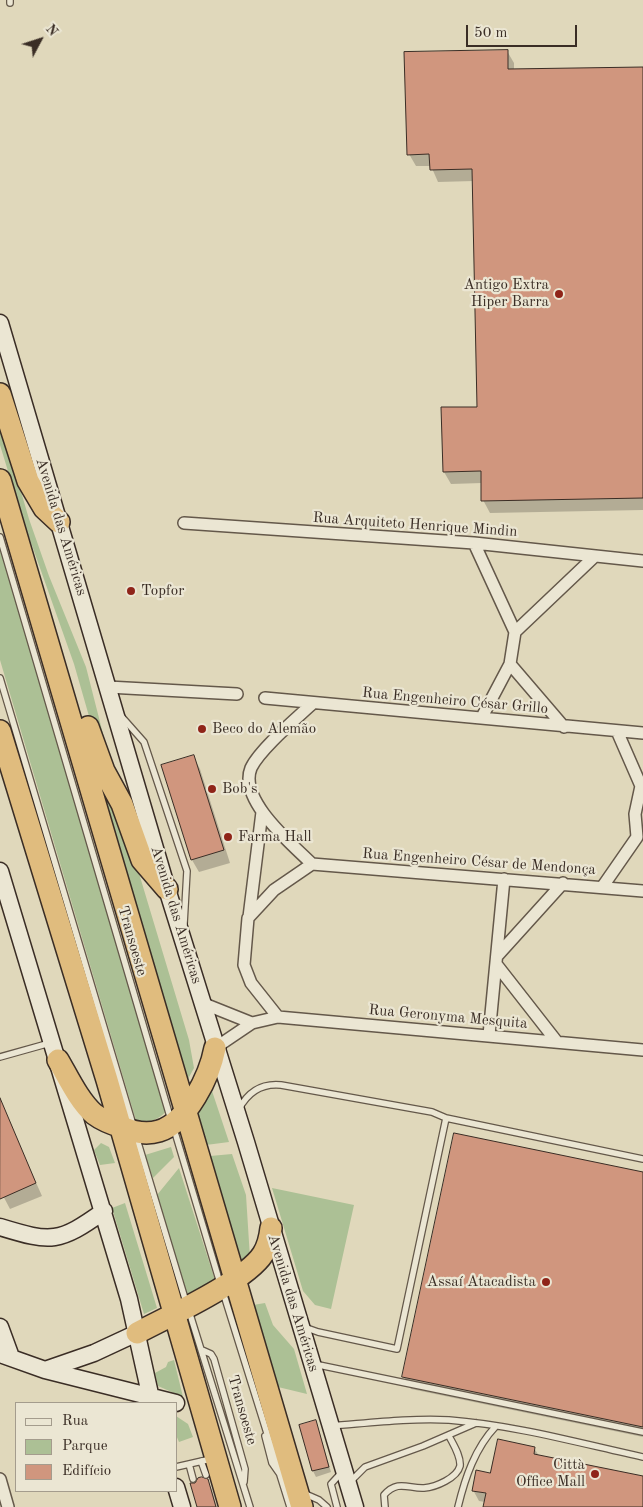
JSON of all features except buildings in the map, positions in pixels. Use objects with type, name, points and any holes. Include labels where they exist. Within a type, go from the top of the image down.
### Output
[{"type":"highway","points":[[0,394],[28,481],[44,508],[59,522]]},
{"type":"highway","points":[[0,480],[46,633],[178,1117],[296,1502]]},
{"type":"highway","points":[[46,633],[65,656],[95,749],[122,804],[142,860],[167,889]]},
{"type":"highway","points":[[0,730],[107,1080],[127,1129],[180,1310],[201,1410],[208,1465],[230,1507]]},
{"type":"highway","points":[[55,1051],[93,1113],[127,1129],[160,1131],[178,1117],[200,1090],[211,1068],[215,1048]]},
{"type":"highway","points":[[136,1333],[228,1283],[263,1254],[271,1228]]},
{"type":"main road","name":"Avenida das Américas","points":[[0,323],[167,889],[355,1507]]},
{"type":"main road","points":[[0,871],[4,896],[55,1051],[104,1211],[129,1299],[151,1400]]},
{"type":"main road","points":[[0,1227],[45,1239],[60,1237],[74,1232],[104,1211]]},
{"type":"main road","points":[[0,1327],[4,1357],[151,1400],[168,1402]]},
{"type":"main road","points":[[45,1370],[94,1353],[136,1333]]},
{"type":"main road","points":[[178,1404],[201,1410]]},
{"type":"main road","points":[[178,1492],[182,1507]]},
{"type":"street","name":"Rua Arquiteto Henrique Mindin","points":[[184,523],[474,542],[643,561]]},
{"type":"street","points":[[474,542],[515,632],[510,664],[482,717]]},
{"type":"street","points":[[515,632],[596,556]]},
{"type":"street","points":[[510,664],[564,727]]},
{"type":"street","points":[[108,686],[237,694]]},
{"type":"street","name":"Rua Engenheiro César Grillo","points":[[265,698],[643,733]]},
{"type":"street","points":[[248,918],[274,890],[312,864],[262,812],[249,784],[251,768],[259,756],[313,703]]},
{"type":"street","points":[[603,886],[640,840],[635,814],[642,785],[617,732]]},
{"type":"street","points":[[262,812],[248,918],[244,965],[251,983],[278,1017]]},
{"type":"street","name":"Rua Engenheiro César de Mendonça","points":[[312,864],[603,886],[643,891]]},
{"type":"street","points":[[489,1035],[504,878]]},
{"type":"street","points":[[497,960],[564,883]]},
{"type":"street","points":[[497,960],[557,1042]]},
{"type":"street","points":[[202,1003],[252,1023]]},
{"type":"street","name":"Rua Geronyma Mesquita","points":[[215,1048],[252,1023],[278,1017],[643,1050]]},
{"type":"street","points":[[0,1479],[8,1507]]},
{"type":"lane","name":"Transoeste","points":[[0,537],[178,1117]]},
{"type":"lane","points":[[0,678],[127,1129]]},
{"type":"lane","points":[[115,709],[144,742],[187,871],[183,938]]},
{"type":"lane","points":[[0,1057],[55,1051]]},
{"type":"lane","points":[[236,1113],[253,1091],[272,1084],[432,1112],[446,1118],[643,1159]]},
{"type":"lane","points":[[300,1325],[318,1332],[397,1349],[446,1118]]},
{"type":"lane","name":"Transoeste","points":[[228,1283],[241,1350],[272,1463],[281,1474],[296,1502]]},
{"type":"lane","name":"Transoeste","points":[[180,1310],[202,1350],[212,1354],[214,1359],[245,1469],[244,1483],[250,1507]]},
{"type":"lane","points":[[312,1364],[643,1432]]},
{"type":"lane","points":[[330,1426],[416,1420],[476,1423],[643,1457]]},
{"type":"lane","points":[[337,1507],[331,1484],[365,1467],[449,1436],[476,1423]]},
{"type":"lane","points":[[458,1507],[476,1453],[481,1443],[496,1426]]},
{"type":"lane","points":[[385,1507],[384,1494],[390,1489],[409,1485],[423,1488],[444,1482],[456,1472],[460,1465],[449,1436]]},
{"type":"lane","points":[[188,1464],[193,1479]]},
{"type":"lane","points":[[178,1466],[208,1465]]},
{"type":"lane","points":[[296,1502],[319,1500],[327,1507]]},
{"type":"green space","points":[[0,420],[29,519],[49,576],[86,667],[114,777],[97,744],[74,664],[23,520],[0,445]]},
{"type":"green space","points":[[0,542],[167,1110],[154,1120],[137,1124],[0,660]]},
{"type":"green space","points":[[95,767],[126,830],[189,1040],[194,1068],[188,1079]]},
{"type":"green space","points":[[210,1085],[229,1142],[206,1145],[198,1114]]},
{"type":"green space","points":[[101,1143],[109,1147],[115,1163],[100,1165],[94,1150]]},
{"type":"green space","points":[[171,1147],[174,1157],[153,1178],[145,1155]]},
{"type":"green space","points":[[232,1154],[246,1195],[250,1258],[241,1263],[210,1156]]},
{"type":"green space","points":[[179,1168],[215,1280],[187,1294],[157,1195]]},
{"type":"green space","points":[[272,1188],[354,1205],[331,1309],[315,1305],[303,1291]]},
{"type":"green space","points":[[125,1203],[157,1308],[144,1314],[112,1208]]},
{"type":"green space","points":[[265,1303],[273,1325],[294,1349],[307,1394],[278,1387],[253,1305]]},
{"type":"green space","points":[[174,1360],[183,1397],[158,1386],[155,1373],[166,1367],[168,1362]]},
{"type":"green space","points":[[178,1417],[188,1424],[193,1437],[179,1442]]},
{"type":"place","name":"Antigo Extra Hiper Barra","points":[[559,294]]},
{"type":"place","name":"Topfor","points":[[131,591]]},
{"type":"place","name":"Beco do Alemão","points":[[202,729]]},
{"type":"place","name":"Bob's","points":[[212,789]]},
{"type":"place","name":"Farma Hall","points":[[228,837]]},
{"type":"place","name":"Assaí Atacadista","points":[[546,1282]]},
{"type":"place","name":"Città Office Mall","points":[[595,1474]]}]
